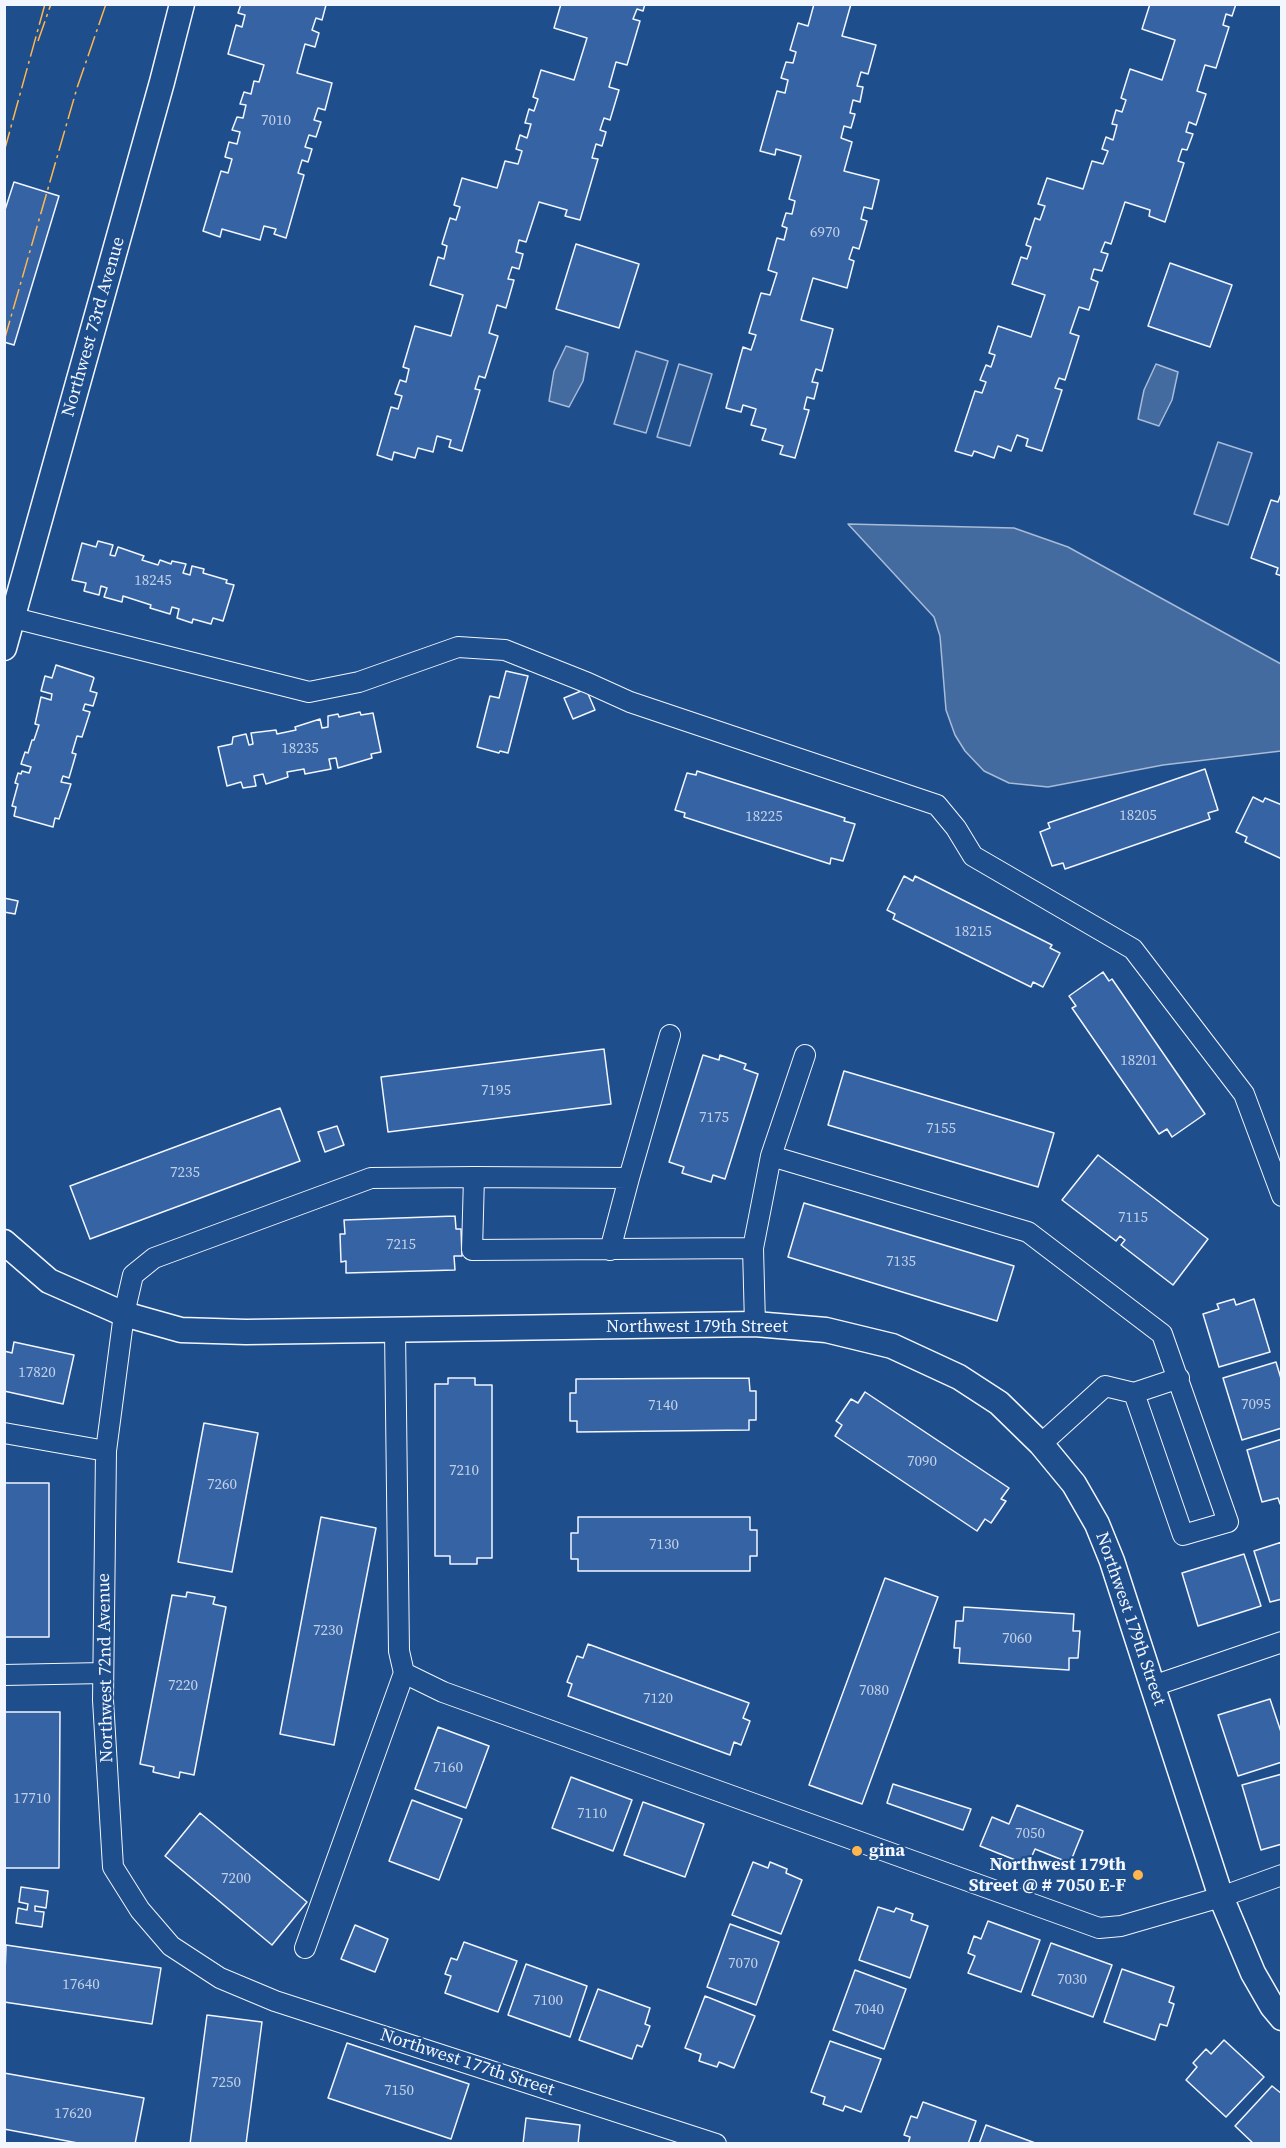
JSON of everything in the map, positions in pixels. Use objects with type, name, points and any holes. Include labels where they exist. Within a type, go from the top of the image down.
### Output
[{"type":"street","name":"Northwest 73rd Avenue","points":[[4,648],[182,4]]},
{"type":"street","points":[[14,618],[309,692],[359,682],[458,647],[505,650],[630,702],[937,805],[956,828],[973,856],[1133,949],[1244,1094],[1281,1196]]},
{"type":"street","points":[[610,1250],[628,1178],[670,1035]]},
{"type":"street","points":[[755,1324],[753,1248],[771,1156],[805,1055]]},
{"type":"street","points":[[771,1156],[1028,1232],[1162,1334],[1228,1522],[1183,1535],[1134,1393]]},
{"type":"street","points":[[474,1177],[472,1250],[753,1248]]},
{"type":"street","name":"Northwest 72nd Avenue","points":[[220,1978],[171,1946],[140,1910],[113,1867],[103,1700],[106,1451],[124,1314],[134,1275],[154,1258],[371,1178],[628,1178]]},
{"type":"street","name":"Northwest 179th Street","points":[[4,1242],[49,1281],[124,1314],[181,1330],[246,1332],[755,1324],[826,1330],[892,1346],[959,1377],[999,1403],[1041,1444],[1074,1484],[1097,1524],[1112,1561],[1221,1897],[1252,1973],[1281,2018]]},
{"type":"street","points":[[305,1948],[404,1673],[399,1651],[395,1330]]},
{"type":"street","points":[[1041,1444],[1105,1386],[1134,1393],[1179,1378]]},
{"type":"street","points":[[4,1433],[106,1451]]},
{"type":"street","points":[[1153,1686],[1281,1642]]},
{"type":"street","points":[[4,1675],[104,1673]]},
{"type":"street","points":[[404,1673],[443,1692],[1100,1928],[1121,1926],[1221,1897],[1281,1875]]},
{"type":"street","name":"Northwest 177th Street","points":[[220,1978],[275,2001],[716,2144]]},
{"type":"shaded area","points":[[566,346],[588,353],[583,381],[569,407],[549,401],[554,371]]},
{"type":"shaded area","points":[[636,351],[668,361],[646,433],[614,424]]},
{"type":"shaded area","points":[[679,364],[712,374],[690,446],[657,437]]},
{"type":"shaded area","points":[[1156,364],[1178,372],[1172,400],[1159,426],[1138,419],[1144,390]]},
{"type":"shaded area","points":[[1218,442],[1252,453],[1228,525],[1194,514]]},
{"type":"shaded area","points":[[848,524],[1014,528],[1068,547],[1281,664],[1281,751],[1163,765],[1048,787],[1009,783],[984,771],[965,751],[955,735],[946,710],[940,636],[934,617]]},
{"type":"building","points":[[241,4],[326,5],[322,20],[316,18],[312,30],[319,33],[315,47],[305,44],[297,73],[332,83],[325,110],[318,108],[314,120],[321,122],[316,137],[309,135],[305,147],[312,149],[308,162],[302,160],[298,173],[304,175],[286,238],[274,234],[276,229],[264,226],[260,240],[222,229],[220,237],[203,231],[221,171],[228,173],[232,159],[225,157],[229,142],[237,144],[240,132],[232,130],[237,117],[243,118],[246,105],[240,104],[244,92],[251,94],[254,81],[259,82],[264,65],[228,54],[236,25],[242,27],[245,15],[238,13]]},
{"type":"building","points":[[561,4],[645,4],[643,11],[637,9],[633,19],[640,21],[627,65],[616,62],[609,87],[619,90],[610,120],[604,118],[600,130],[606,132],[602,146],[596,144],[592,158],[598,159],[580,220],[565,216],[567,210],[539,202],[526,242],[519,240],[516,252],[523,254],[519,269],[512,267],[508,279],[514,280],[506,308],[497,305],[489,333],[498,336],[485,378],[479,376],[475,389],[480,390],[462,451],[449,447],[451,440],[437,436],[433,452],[418,448],[415,458],[394,452],[392,460],[377,455],[391,407],[398,409],[402,396],[395,394],[400,380],[406,382],[409,369],[403,367],[415,326],[451,336],[463,295],[430,285],[438,257],[444,259],[447,246],[442,244],[450,218],[456,220],[460,207],[454,205],[462,178],[497,188],[505,161],[518,164],[522,151],[516,149],[520,135],[527,138],[531,124],[525,123],[529,109],[534,111],[538,99],[533,97],[541,70],[574,80],[587,38],[554,28]]},
{"type":"building","points":[[814,4],[851,4],[842,36],[876,45],[868,74],[861,72],[857,86],[863,87],[860,102],[853,100],[850,113],[855,114],[851,128],[844,126],[841,138],[852,142],[844,171],[879,180],[872,209],[864,207],[861,219],[867,221],[859,249],[853,247],[849,259],[854,261],[847,288],[813,278],[801,320],[833,329],[822,371],[816,369],[812,382],[818,383],[814,399],[807,397],[804,409],[809,410],[795,458],[780,454],[783,446],[762,440],[766,429],[751,425],[756,409],[743,405],[741,412],[726,408],[743,347],[751,350],[756,335],[749,333],[761,293],[770,295],[777,273],[768,270],[777,238],[784,240],[787,228],[782,226],[786,213],[792,214],[795,201],[789,199],[801,156],[776,149],[775,155],[760,151],[777,91],[785,93],[788,80],[781,78],[786,62],[793,63],[796,52],[790,50],[798,23],[808,26]]},
{"type":"building","points":[[1150,4],[1236,4],[1232,16],[1226,14],[1223,25],[1229,27],[1216,68],[1205,65],[1197,91],[1206,94],[1196,125],[1189,122],[1186,132],[1193,134],[1187,150],[1182,149],[1178,161],[1184,163],[1165,222],[1149,216],[1150,210],[1125,202],[1111,244],[1105,242],[1101,252],[1108,254],[1102,271],[1094,269],[1091,279],[1098,282],[1089,310],[1079,307],[1070,333],[1079,336],[1065,380],[1059,378],[1055,388],[1062,390],[1042,451],[1026,446],[1028,439],[1017,435],[1011,451],[998,446],[994,458],[974,451],[972,456],[955,451],[975,391],[982,393],[986,382],[980,380],[986,365],[991,367],[995,355],[989,353],[998,326],[1031,337],[1045,295],[1012,284],[1021,257],[1027,259],[1031,247],[1026,245],[1035,218],[1040,220],[1045,206],[1038,204],[1047,178],[1083,189],[1092,161],[1103,164],[1108,151],[1102,149],[1106,137],[1113,140],[1117,125],[1112,124],[1116,110],[1122,112],[1126,100],[1121,98],[1130,69],[1162,80],[1175,40],[1142,29]]},
{"type":"building","points":[[14,182],[59,196],[14,345],[4,342],[4,213]]},
{"type":"building","points":[[576,244],[639,264],[619,328],[556,309]]},
{"type":"building","points":[[1170,263],[1232,285],[1210,347],[1148,326]]},
{"type":"building","points":[[1282,491],[1282,576],[1276,574],[1278,568],[1251,558],[1271,500],[1278,502]]},
{"type":"building","points":[[98,541],[113,545],[110,555],[115,556],[118,547],[144,556],[142,560],[158,565],[160,560],[171,564],[172,561],[186,564],[183,573],[190,575],[192,566],[204,569],[203,573],[227,580],[226,583],[234,585],[223,621],[213,618],[211,624],[193,619],[192,623],[177,618],[179,609],[172,607],[170,614],[123,596],[122,602],[104,597],[107,588],[101,586],[99,595],[84,591],[86,583],[72,580],[82,543],[96,547]]},
{"type":"building","points":[[56,665],[93,677],[90,691],[97,693],[93,706],[85,704],[83,710],[90,712],[82,737],[77,736],[72,753],[76,754],[69,778],[63,776],[61,782],[71,784],[59,819],[55,818],[53,827],[14,816],[16,807],[12,806],[18,784],[15,783],[18,773],[21,774],[22,771],[29,773],[31,767],[21,764],[39,725],[35,724],[41,697],[51,700],[52,694],[41,691],[45,676],[52,678]]},
{"type":"building","points":[[506,671],[528,676],[508,753],[500,751],[499,753],[477,747],[490,696],[499,698]]},
{"type":"building","points":[[586,689],[595,710],[573,719],[564,698]]},
{"type":"building","points":[[360,712],[361,715],[373,713],[381,752],[371,754],[372,758],[338,768],[336,758],[329,759],[331,769],[305,774],[304,769],[287,772],[288,777],[266,784],[263,774],[254,776],[256,786],[243,788],[241,782],[227,786],[218,747],[232,744],[233,737],[246,734],[249,745],[253,744],[251,733],[276,730],[277,734],[296,730],[295,727],[320,719],[322,728],[328,727],[328,716],[338,714],[339,717]]},
{"type":"building","points":[[1205,769],[1218,810],[1208,813],[1210,819],[1065,869],[1063,863],[1052,866],[1040,832],[1050,828],[1048,823]]},
{"type":"building","points":[[697,771],[845,818],[844,821],[855,824],[843,861],[831,858],[830,864],[684,817],[685,813],[675,810],[687,773],[696,775]]},
{"type":"building","points":[[1253,797],[1263,802],[1265,798],[1282,805],[1282,859],[1245,842],[1247,837],[1236,832]]},
{"type":"building","points":[[904,876],[913,881],[915,876],[1052,945],[1050,948],[1060,953],[1043,987],[1033,982],[1031,987],[893,919],[895,914],[887,910]]},
{"type":"building","points":[[4,898],[18,901],[15,914],[4,912]]},
{"type":"building","points":[[1103,972],[1109,981],[1112,979],[1205,1114],[1172,1137],[1167,1129],[1159,1134],[1072,1008],[1076,1006],[1069,996]]},
{"type":"building","points":[[604,1049],[611,1104],[388,1132],[381,1077]]},
{"type":"building","points":[[703,1055],[719,1060],[720,1055],[746,1064],[744,1069],[758,1074],[725,1179],[713,1175],[711,1182],[682,1173],[684,1167],[669,1162]]},
{"type":"building","points":[[844,1071],[1054,1133],[1038,1187],[828,1125]]},
{"type":"building","points":[[280,1108],[300,1161],[90,1239],[70,1186]]},
{"type":"building","points":[[337,1126],[344,1145],[325,1152],[318,1132]]},
{"type":"building","points":[[1098,1155],[1208,1239],[1173,1285],[1121,1245],[1125,1240],[1120,1236],[1116,1241],[1062,1200]]},
{"type":"building","points":[[804,1203],[1014,1266],[997,1321],[788,1257]]},
{"type":"building","points":[[455,1216],[456,1229],[461,1229],[462,1256],[454,1256],[455,1270],[346,1273],[346,1261],[341,1262],[340,1234],[345,1234],[344,1220]]},
{"type":"building","points":[[1234,1299],[1236,1305],[1254,1299],[1270,1352],[1219,1367],[1203,1314],[1219,1309],[1217,1304]]},
{"type":"building","points":[[14,1342],[74,1355],[63,1404],[4,1391],[4,1351],[12,1353]]},
{"type":"building","points":[[1276,1362],[1282,1382],[1282,1428],[1242,1440],[1223,1378]]},
{"type":"building","points":[[448,1378],[475,1378],[475,1385],[492,1385],[492,1558],[477,1558],[477,1564],[450,1564],[450,1556],[435,1556],[435,1384],[448,1384]]},
{"type":"building","points":[[749,1378],[750,1391],[756,1391],[756,1420],[749,1420],[749,1430],[577,1432],[577,1421],[570,1421],[570,1393],[576,1393],[576,1379]]},
{"type":"building","points":[[865,1392],[1009,1488],[1001,1499],[1006,1501],[991,1523],[985,1519],[977,1531],[835,1436],[842,1425],[836,1421],[851,1399],[858,1403]]},
{"type":"building","points":[[204,1423],[258,1433],[232,1572],[178,1562]]},
{"type":"building","points":[[1282,1439],[1282,1503],[1280,1504],[1278,1498],[1262,1502],[1247,1450]]},
{"type":"building","points":[[4,1483],[49,1483],[49,1637],[4,1637]]},
{"type":"building","points":[[321,1517],[376,1528],[334,1745],[280,1734]]},
{"type":"building","points":[[578,1517],[750,1517],[750,1530],[757,1530],[757,1556],[750,1556],[750,1571],[578,1571],[578,1559],[571,1559],[571,1533],[578,1533]]},
{"type":"building","points":[[1282,1542],[1282,1599],[1270,1602],[1254,1551]]},
{"type":"building","points":[[1244,1554],[1261,1606],[1198,1626],[1182,1573]]},
{"type":"building","points":[[885,1578],[938,1597],[862,1804],[809,1785]]},
{"type":"building","points":[[187,1592],[215,1597],[213,1604],[226,1607],[194,1775],[180,1772],[179,1778],[153,1772],[154,1767],[140,1764],[172,1595],[186,1597]]},
{"type":"building","points":[[964,1607],[1074,1614],[1073,1631],[1080,1631],[1078,1658],[1069,1658],[1069,1670],[959,1663],[960,1648],[954,1648],[956,1621],[963,1621]]},
{"type":"building","points":[[588,1644],[749,1703],[743,1718],[750,1721],[741,1745],[734,1742],[730,1755],[568,1696],[572,1684],[567,1682],[577,1656],[583,1658]]},
{"type":"building","points":[[1270,1699],[1282,1735],[1282,1762],[1238,1776],[1218,1715]]},
{"type":"building","points":[[5,1712],[60,1712],[59,1868],[4,1868]]},
{"type":"building","points":[[438,1727],[489,1746],[466,1808],[415,1789]]},
{"type":"building","points":[[1282,1774],[1282,1844],[1261,1850],[1242,1785]]},
{"type":"building","points":[[571,1777],[632,1800],[613,1851],[552,1828]]},
{"type":"building","points":[[893,1784],[971,1809],[963,1830],[887,1803]]},
{"type":"building","points":[[412,1800],[462,1819],[439,1880],[389,1861]]},
{"type":"building","points":[[643,1802],[704,1824],[685,1877],[624,1855]]},
{"type":"building","points":[[1017,1805],[1083,1831],[1070,1863],[1035,1849],[1028,1865],[980,1846],[992,1817],[1009,1824]]},
{"type":"building","points":[[200,1813],[307,1902],[272,1945],[165,1856]]},
{"type":"building","points":[[753,1862],[768,1868],[770,1862],[787,1869],[786,1873],[802,1880],[781,1934],[732,1915]]},
{"type":"building","points":[[21,1887],[48,1891],[46,1908],[35,1906],[35,1911],[44,1912],[42,1927],[16,1923],[18,1908],[27,1910],[28,1904],[19,1902]]},
{"type":"building","points":[[878,1907],[894,1912],[896,1908],[913,1914],[911,1920],[928,1926],[910,1978],[859,1960]]},
{"type":"building","points":[[988,1921],[1040,1940],[1021,1992],[968,1973],[975,1956],[968,1953],[974,1936],[981,1939]]},
{"type":"building","points":[[730,1924],[779,1942],[756,2005],[707,1987]]},
{"type":"building","points":[[355,1925],[388,1939],[375,1972],[341,1959]]},
{"type":"building","points":[[464,1942],[517,1961],[498,2012],[445,1993],[451,1976],[445,1974],[451,1958],[457,1960]]},
{"type":"building","points":[[1051,1943],[1112,1965],[1093,2017],[1032,1995]]},
{"type":"building","points":[[6,1945],[161,1968],[152,2024],[4,2002]]},
{"type":"building","points":[[526,1964],[587,1986],[570,2037],[508,2015]]},
{"type":"building","points":[[1122,1969],[1174,1987],[1169,2002],[1174,2004],[1167,2026],[1160,2024],[1155,2040],[1104,2022]]},
{"type":"building","points":[[855,1970],[906,1989],[884,2049],[833,2030]]},
{"type":"building","points":[[598,1989],[650,2008],[645,2024],[650,2026],[642,2047],[637,2045],[632,2059],[579,2040]]},
{"type":"building","points":[[705,1996],[755,2016],[734,2068],[719,2062],[717,2067],[699,2061],[701,2054],[685,2048]]},
{"type":"building","points":[[207,2015],[262,2022],[246,2144],[190,2144]]},
{"type":"building","points":[[1224,2040],[1264,2077],[1226,2117],[1186,2080],[1197,2067],[1193,2063],[1206,2049],[1211,2054]]},
{"type":"building","points":[[830,2041],[881,2059],[861,2112],[845,2106],[843,2111],[823,2104],[825,2097],[811,2092]]},
{"type":"building","points":[[347,2043],[469,2084],[451,2139],[328,2098]]},
{"type":"building","points":[[4,2073],[144,2098],[135,2144],[83,2144],[4,2129]]},
{"type":"building","points":[[1272,2086],[1282,2094],[1282,2144],[1254,2144],[1235,2126]]},
{"type":"building","points":[[923,2102],[976,2121],[968,2144],[908,2144],[910,2137],[904,2135],[911,2116],[917,2118]]},
{"type":"building","points":[[526,2118],[580,2125],[578,2144],[523,2144]]},
{"type":"building","points":[[986,2125],[1038,2144],[979,2144]]},
{"type":"power","points":[[4,152],[45,4]]},
{"type":"power","points":[[38,41],[51,4]]},
{"type":"power","points":[[4,341],[77,88],[106,4]]},
{"type":"place","name":"gina","points":[[857,1851]]},
{"type":"place","name":"Northwest 179th Street @ # 7050 E-F","points":[[1138,1875]]}]
